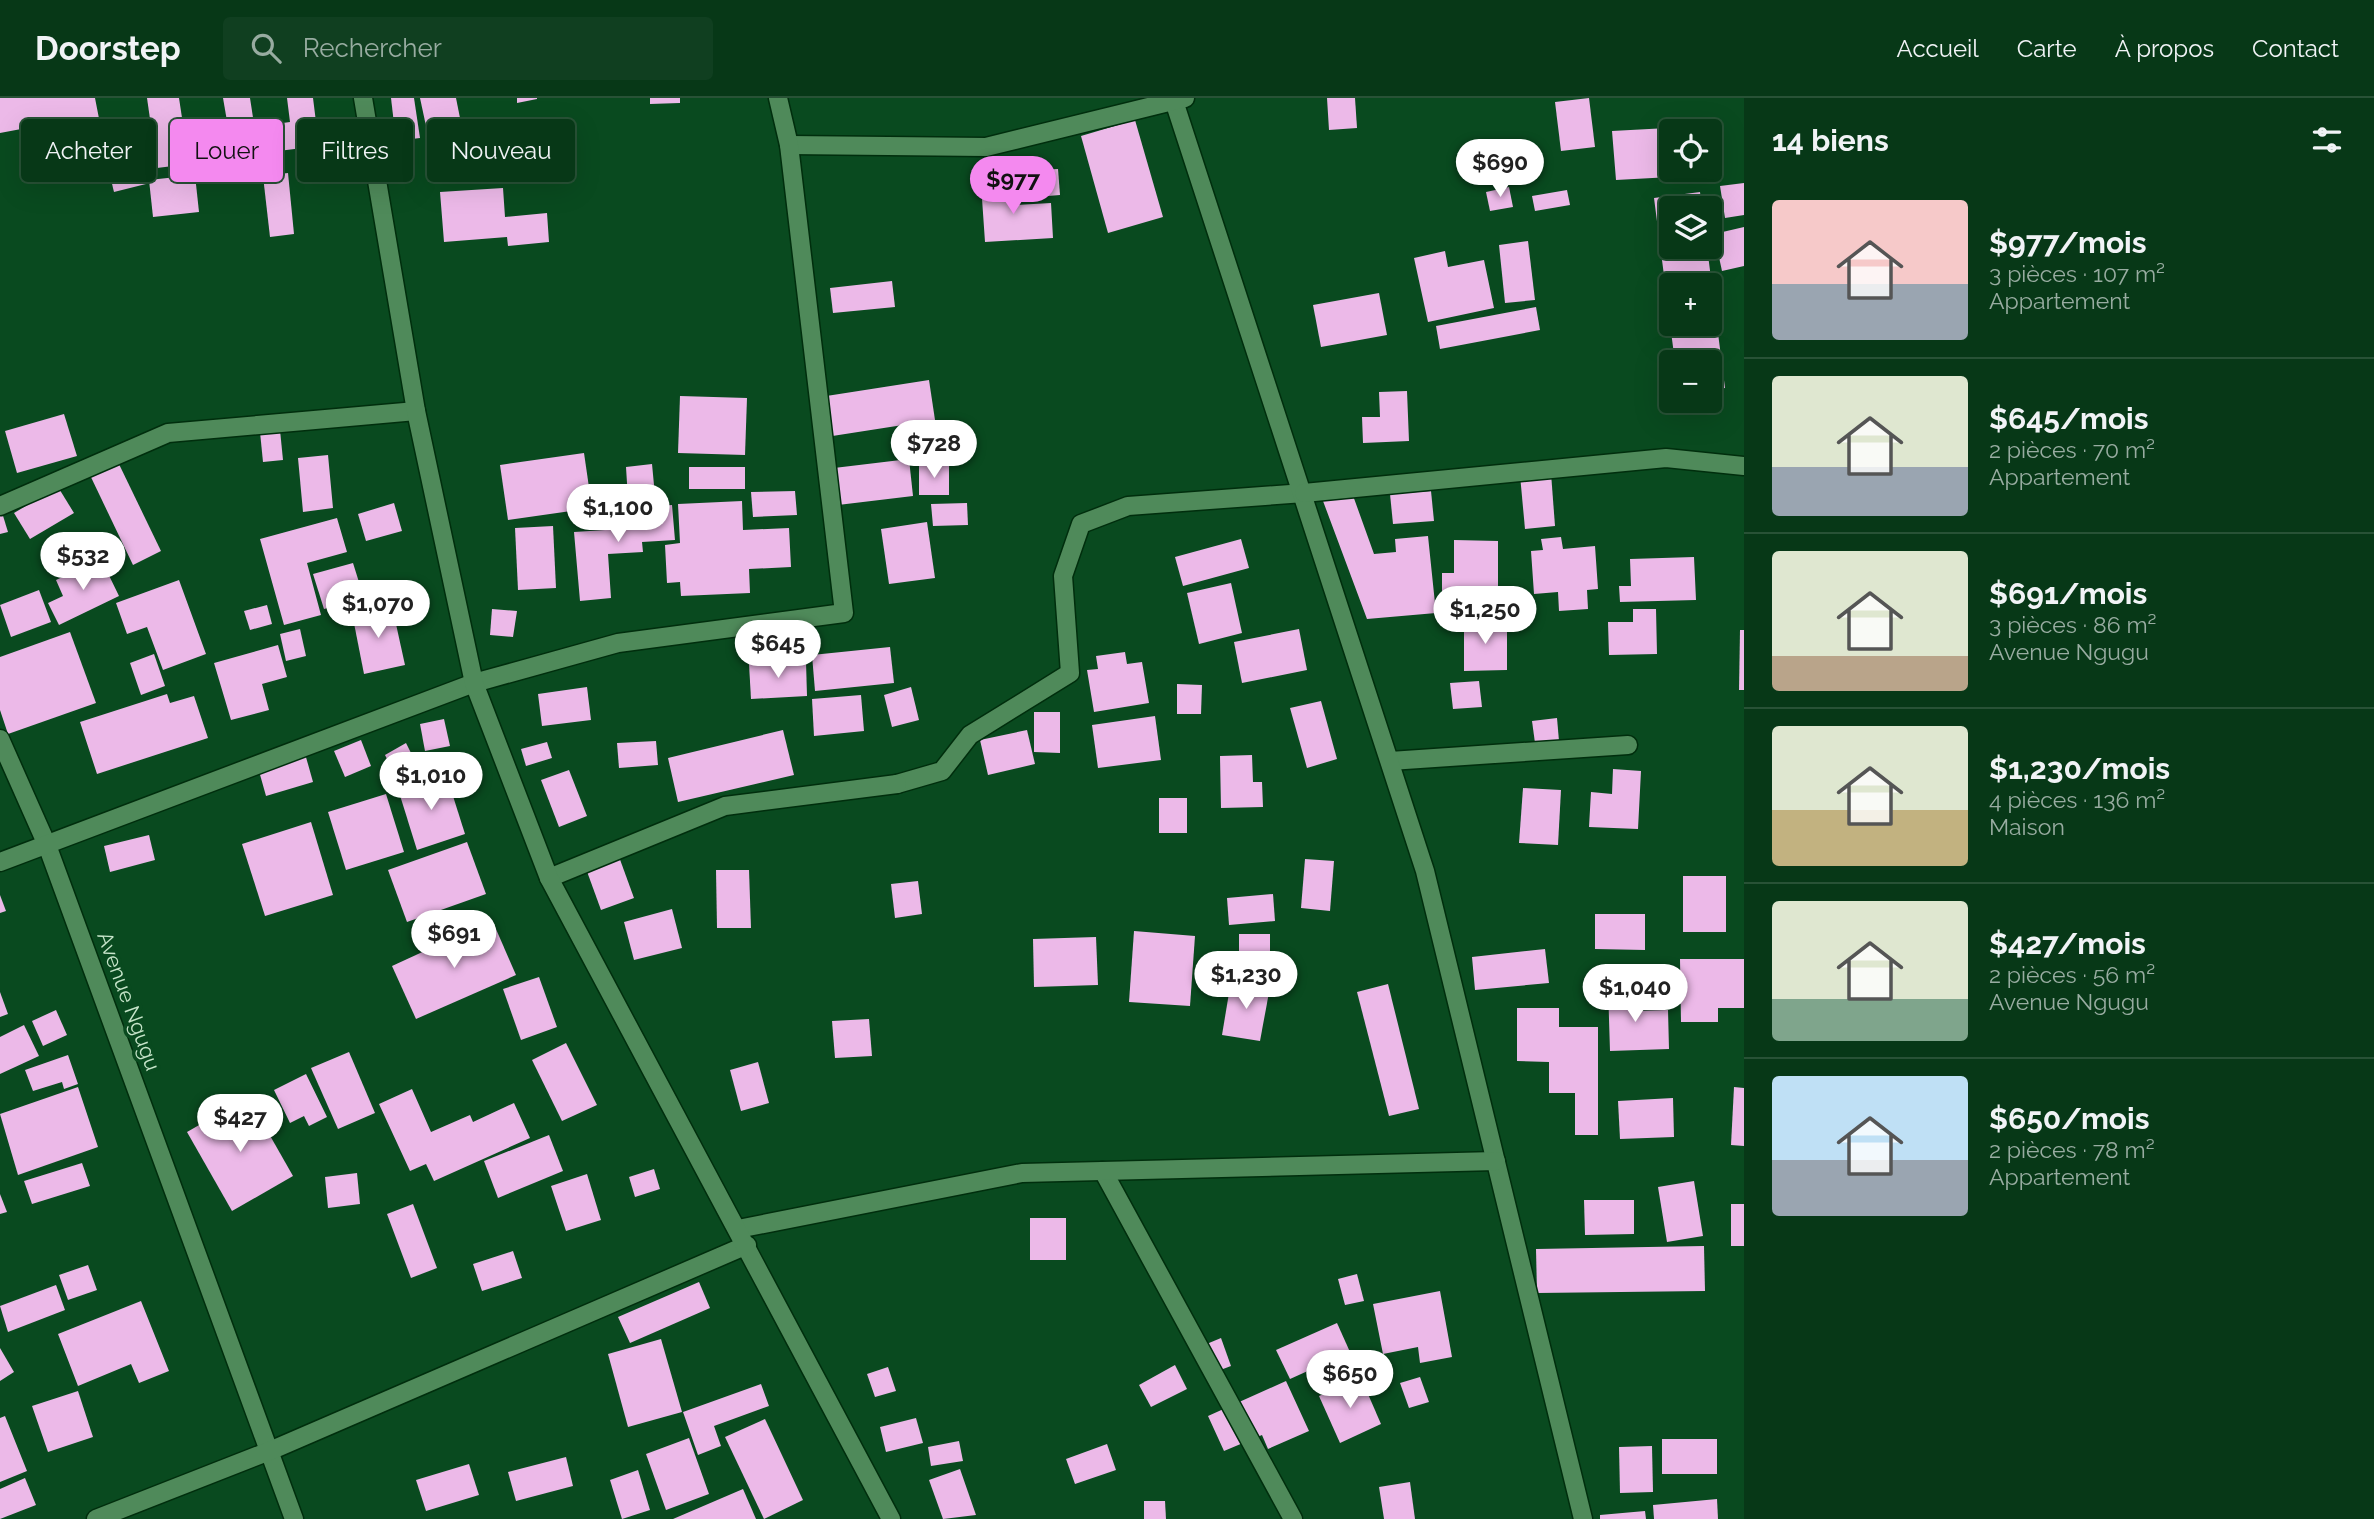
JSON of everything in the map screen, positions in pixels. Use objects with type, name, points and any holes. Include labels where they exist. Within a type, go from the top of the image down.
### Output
[{"type":"street","points":[[363,98],[416,411],[474,683],[549,878],[891,1519]]},
{"type":"street","points":[[0,862],[474,683],[618,643],[844,613],[789,145],[778,98]]},
{"type":"street","points":[[789,145],[986,147],[1177,99],[1425,871],[1583,1519]]},
{"type":"street","points":[[0,506],[168,433],[416,411]]},
{"type":"street","points":[[549,878],[725,806],[897,784],[942,771],[970,735],[1070,673],[1063,576],[1081,524],[1128,506],[1304,493],[1666,458],[1744,466]]},
{"type":"street","name":"Avenue Ngugu","points":[[0,739],[47,845],[272,1450],[295,1519]]},
{"type":"street","points":[[1390,761],[1628,746]]},
{"type":"street","points":[[738,1229],[1022,1173],[1496,1161]]},
{"type":"street","points":[[1103,1171],[1293,1519]]},
{"type":"street","points":[[96,1519],[272,1450],[747,1245]]},
{"type":"building","points":[[0,98],[95,98],[99,119],[21,119],[21,129],[0,133]]},
{"type":"building","points":[[147,98],[179,98],[182,119],[170,119],[170,166],[157,168],[156,119],[150,119]]},
{"type":"building","points":[[223,98],[250,98],[253,119],[227,119]]},
{"type":"building","points":[[287,98],[313,98],[316,119],[297,119],[297,149],[283,150],[283,123],[290,122]]},
{"type":"building","points":[[391,98],[414,98],[420,138],[413,139],[413,119],[393,119]]},
{"type":"building","points":[[420,98],[456,98],[460,118],[427,119],[426,126]]},
{"type":"building","points":[[517,98],[537,98],[537,99],[517,103]]},
{"type":"building","points":[[650,98],[680,98],[680,103],[650,104]]},
{"type":"building","points":[[1327,98],[1355,98],[1357,128],[1329,130]]},
{"type":"building","points":[[1589,98],[1595,147],[1561,151],[1555,102]]},
{"type":"building","points":[[1135,120],[1163,217],[1108,233],[1081,136]]},
{"type":"building","points":[[1659,128],[1659,178],[1616,180],[1612,131]]},
{"type":"building","points":[[1058,169],[1060,195],[1036,197],[1034,170]]},
{"type":"building","points":[[288,173],[294,234],[270,237],[264,182],[283,182],[283,174]]},
{"type":"building","points":[[170,178],[170,182],[196,182],[199,212],[153,217],[149,182],[156,182],[156,179]]},
{"type":"building","points":[[112,182],[146,182],[146,184],[114,192]]},
{"type":"building","points":[[1015,182],[1016,205],[1051,203],[1053,238],[985,242],[981,184]]},
{"type":"building","points":[[1744,183],[1744,215],[1725,218],[1720,186]]},
{"type":"building","points":[[1509,187],[1513,207],[1490,211],[1486,192]]},
{"type":"building","points":[[503,188],[505,217],[547,213],[549,242],[508,246],[507,237],[444,242],[440,192]]},
{"type":"building","points":[[1567,190],[1570,205],[1535,211],[1532,196]]},
{"type":"building","points":[[1700,192],[1700,196],[1669,196]]},
{"type":"building","points":[[1659,197],[1659,237],[1654,198]]},
{"type":"building","points":[[1744,227],[1744,266],[1722,271],[1719,259],[1722,259],[1722,232]]},
{"type":"building","points":[[1528,241],[1535,300],[1505,303],[1499,245]]},
{"type":"building","points":[[1445,251],[1448,267],[1484,260],[1494,308],[1428,322],[1414,258]]},
{"type":"building","points":[[1662,259],[1709,259],[1710,273],[1664,273]]},
{"type":"building","points":[[892,281],[895,307],[833,313],[830,288]]},
{"type":"building","points":[[1379,293],[1387,335],[1321,347],[1313,305]]},
{"type":"building","points":[[1536,307],[1540,330],[1440,349],[1436,326]]},
{"type":"building","points":[[1672,336],[1718,336],[1720,350],[1673,350]]},
{"type":"building","points":[[1722,364],[1725,388],[1722,388]]},
{"type":"building","points":[[929,380],[935,420],[826,437],[820,397]]},
{"type":"building","points":[[1407,391],[1409,441],[1363,443],[1362,417],[1380,417],[1379,392]]},
{"type":"building","points":[[680,396],[747,398],[745,455],[678,453]]},
{"type":"building","points":[[64,414],[77,456],[17,473],[5,431]]},
{"type":"building","points":[[280,430],[283,460],[263,462],[260,432]]},
{"type":"building","points":[[584,453],[592,508],[508,520],[500,465]]},
{"type":"building","points":[[328,455],[333,508],[303,512],[298,458]]},
{"type":"building","points":[[909,459],[913,496],[838,505],[834,468]]},
{"type":"building","points":[[117,460],[161,551],[133,565],[89,473]]},
{"type":"building","points":[[652,464],[655,496],[628,499],[626,467]]},
{"type":"building","points":[[949,464],[949,495],[919,495],[919,465]]},
{"type":"building","points":[[689,467],[745,467],[745,489],[689,489]]},
{"type":"building","points":[[1551,473],[1555,526],[1525,529],[1520,475]]},
{"type":"building","points":[[58,487],[74,513],[30,539],[14,513]]},
{"type":"building","points":[[1351,490],[1374,554],[1396,552],[1395,539],[1428,536],[1436,613],[1367,619],[1323,501]]},
{"type":"building","points":[[795,491],[797,515],[753,517],[751,492]]},
{"type":"building","points":[[1431,491],[1434,521],[1393,524],[1390,494]]},
{"type":"building","points":[[742,501],[743,530],[789,528],[791,567],[749,569],[750,593],[681,596],[680,582],[667,583],[665,545],[680,543],[678,504]]},
{"type":"building","points":[[394,503],[402,531],[366,541],[358,514]]},
{"type":"building","points":[[967,503],[968,525],[933,526],[931,504]]},
{"type":"building","points":[[672,505],[675,540],[642,542],[643,552],[608,554],[611,598],[580,601],[574,532],[605,530],[604,509]]},
{"type":"building","points":[[0,506],[8,532],[0,534]]},
{"type":"building","points":[[337,518],[347,552],[307,563],[321,615],[284,625],[260,539]]},
{"type":"building","points":[[927,522],[935,578],[889,584],[881,529]]},
{"type":"building","points":[[553,526],[556,588],[518,590],[515,528]]},
{"type":"building","points":[[1561,537],[1563,549],[1595,546],[1598,589],[1587,590],[1588,609],[1559,611],[1558,592],[1534,594],[1531,551],[1543,550],[1541,539]]},
{"type":"building","points":[[1241,539],[1249,568],[1183,586],[1175,557]]},
{"type":"building","points":[[1454,540],[1498,541],[1498,597],[1442,596],[1442,573],[1454,573]]},
{"type":"building","points":[[1694,557],[1696,600],[1620,602],[1619,586],[1631,586],[1630,559]]},
{"type":"building","points":[[101,559],[119,596],[59,625],[48,603],[63,596],[56,580]]},
{"type":"building","points":[[353,563],[364,598],[324,609],[313,574]]},
{"type":"building","points":[[179,580],[206,654],[163,670],[147,627],[127,634],[116,603]]},
{"type":"building","points":[[1231,583],[1242,633],[1199,644],[1187,593]]},
{"type":"building","points":[[39,590],[51,622],[11,637],[0,605]]},
{"type":"building","points":[[267,605],[272,624],[250,630],[244,611]]},
{"type":"building","points":[[392,606],[405,665],[364,674],[352,613]]},
{"type":"building","points":[[492,609],[517,611],[513,637],[490,635]]},
{"type":"building","points":[[1633,609],[1656,609],[1657,654],[1609,655],[1608,622],[1633,622]]},
{"type":"building","points":[[1507,621],[1507,670],[1464,671],[1464,622]]},
{"type":"building","points":[[300,629],[306,656],[286,661],[280,634]]},
{"type":"building","points":[[1299,629],[1307,670],[1242,683],[1234,642]]},
{"type":"building","points":[[1740,630],[1744,630],[1744,690],[1739,690]]},
{"type":"building","points":[[70,632],[96,703],[8,734],[0,710],[0,657]]},
{"type":"building","points":[[278,645],[287,677],[262,684],[269,710],[231,720],[214,663]]},
{"type":"building","points":[[890,647],[894,683],[815,691],[812,655]]},
{"type":"building","points":[[1125,652],[1127,664],[1142,662],[1149,703],[1094,712],[1087,670],[1098,669],[1096,656]]},
{"type":"building","points":[[154,654],[165,686],[141,695],[130,663]]},
{"type":"building","points":[[806,662],[807,696],[751,699],[749,664]]},
{"type":"building","points":[[1479,681],[1482,707],[1453,709],[1450,683]]},
{"type":"building","points":[[1177,684],[1202,685],[1201,714],[1177,714]]},
{"type":"building","points":[[587,687],[591,720],[542,726],[538,694]]},
{"type":"building","points":[[911,687],[919,720],[892,727],[884,695]]},
{"type":"building","points":[[167,694],[170,703],[194,696],[208,738],[97,774],[80,722]]},
{"type":"building","points":[[861,695],[864,731],[814,736],[812,699]]},
{"type":"building","points":[[1321,701],[1337,759],[1307,768],[1290,708]]},
{"type":"building","points":[[1034,712],[1060,712],[1060,753],[1034,752]]},
{"type":"building","points":[[1155,716],[1161,760],[1098,768],[1092,725]]},
{"type":"building","points":[[1557,718],[1559,741],[1535,743],[1532,721]]},
{"type":"building","points":[[444,719],[450,746],[425,751],[420,724]]},
{"type":"building","points":[[783,730],[794,775],[678,802],[668,758]]},
{"type":"building","points":[[1027,730],[1035,764],[988,775],[980,740]]},
{"type":"building","points":[[361,740],[371,766],[345,777],[334,751]]},
{"type":"building","points":[[656,741],[658,765],[619,768],[617,743]]},
{"type":"building","points":[[547,742],[552,758],[526,766],[521,749]]},
{"type":"building","points":[[406,743],[416,763],[395,775],[385,755]]},
{"type":"building","points":[[304,750],[313,782],[266,796],[257,764]]},
{"type":"building","points":[[1252,755],[1253,782],[1262,782],[1263,807],[1221,808],[1220,756]]},
{"type":"building","points":[[1613,769],[1641,771],[1638,829],[1589,827],[1591,792],[1612,794]]},
{"type":"building","points":[[569,770],[587,816],[559,827],[541,780]]},
{"type":"building","points":[[446,774],[465,834],[417,850],[398,789]]},
{"type":"building","points":[[1523,788],[1561,790],[1558,845],[1519,843]]},
{"type":"building","points":[[386,794],[404,852],[346,870],[328,812]]},
{"type":"building","points":[[1159,798],[1187,798],[1187,833],[1159,833]]},
{"type":"building","points":[[311,822],[333,895],[265,916],[242,844]]},
{"type":"building","points":[[149,835],[155,860],[110,872],[104,846]]},
{"type":"building","points":[[467,842],[486,894],[407,922],[388,870]]},
{"type":"building","points":[[618,854],[634,898],[601,910],[585,866]]},
{"type":"building","points":[[1305,859],[1334,861],[1330,911],[1301,908]]},
{"type":"building","points":[[716,870],[749,870],[751,928],[717,928]]},
{"type":"building","points":[[1683,876],[1726,876],[1726,932],[1683,932]]},
{"type":"building","points":[[918,881],[922,914],[895,918],[891,884]]},
{"type":"building","points":[[1273,894],[1275,921],[1229,925],[1227,898]]},
{"type":"building","points":[[0,895],[6,911],[0,913]]},
{"type":"building","points":[[672,909],[682,948],[634,960],[624,922]]},
{"type":"building","points":[[1595,914],[1645,914],[1645,950],[1595,949]]},
{"type":"building","points":[[492,920],[516,975],[416,1019],[392,966]]},
{"type":"building","points":[[1134,931],[1195,936],[1190,1006],[1129,1002]]},
{"type":"building","points":[[1239,934],[1270,934],[1270,954],[1239,953]]},
{"type":"building","points":[[1096,937],[1098,985],[1034,987],[1033,939]]},
{"type":"building","points":[[1545,949],[1549,983],[1475,990],[1472,957]]},
{"type":"building","points":[[1680,959],[1744,959],[1744,1008],[1718,1008],[1718,1022],[1681,1022]]},
{"type":"building","points":[[539,977],[557,1027],[521,1040],[503,989]]},
{"type":"building","points":[[1231,981],[1270,987],[1260,1041],[1222,1035]]},
{"type":"building","points":[[1388,984],[1419,1109],[1389,1116],[1357,992]]},
{"type":"building","points":[[1630,986],[1632,1011],[1668,1010],[1669,1049],[1610,1051],[1608,987]]},
{"type":"building","points":[[0,992],[8,1014],[0,1017]]},
{"type":"building","points":[[1517,1008],[1559,1008],[1559,1027],[1598,1027],[1598,1135],[1575,1135],[1575,1093],[1549,1093],[1549,1062],[1517,1061]]},
{"type":"building","points":[[56,1010],[67,1035],[43,1046],[32,1021]]},
{"type":"building","points":[[869,1019],[872,1056],[835,1058],[832,1021]]},
{"type":"building","points":[[24,1025],[39,1056],[0,1074],[0,1037]]},
{"type":"building","points":[[566,1043],[597,1105],[562,1121],[532,1060]]},
{"type":"building","points":[[349,1052],[375,1113],[338,1129],[311,1068]]},
{"type":"building","points":[[68,1055],[78,1084],[64,1089],[62,1082],[33,1091],[25,1070]]},
{"type":"building","points":[[758,1062],[769,1103],[741,1111],[730,1070]]},
{"type":"building","points":[[306,1074],[327,1117],[309,1126],[304,1116],[290,1123],[274,1090]]},
{"type":"building","points":[[78,1087],[98,1147],[18,1175],[0,1114]]},
{"type":"building","points":[[1734,1087],[1744,1088],[1744,1146],[1731,1145]]},
{"type":"building","points":[[412,1089],[431,1132],[470,1115],[473,1122],[514,1103],[530,1138],[434,1181],[426,1164],[410,1171],[379,1104]]},
{"type":"building","points":[[248,1097],[293,1176],[232,1211],[187,1132]]},
{"type":"building","points":[[1673,1098],[1674,1137],[1620,1139],[1618,1101]]},
{"type":"building","points":[[549,1135],[563,1171],[498,1198],[484,1161]]},
{"type":"building","points":[[82,1163],[90,1186],[32,1204],[24,1181]]},
{"type":"building","points":[[654,1169],[660,1189],[635,1197],[629,1177]]},
{"type":"building","points":[[357,1173],[360,1204],[328,1208],[325,1177]]},
{"type":"building","points":[[587,1174],[601,1220],[566,1231],[551,1186]]},
{"type":"building","points":[[1694,1181],[1703,1236],[1667,1242],[1658,1187]]},
{"type":"building","points":[[0,1194],[7,1212],[0,1214]]},
{"type":"building","points":[[1584,1200],[1634,1200],[1634,1234],[1585,1235]]},
{"type":"building","points":[[413,1204],[437,1268],[411,1278],[387,1214]]},
{"type":"building","points":[[1731,1204],[1744,1204],[1744,1246],[1731,1246]]},
{"type":"building","points":[[1030,1218],[1066,1218],[1066,1260],[1030,1260]]},
{"type":"building","points":[[1704,1246],[1705,1291],[1537,1293],[1536,1249]]},
{"type":"building","points":[[513,1251],[522,1278],[482,1291],[473,1264]]},
{"type":"building","points":[[88,1265],[97,1290],[68,1300],[59,1275]]},
{"type":"building","points":[[1357,1274],[1364,1301],[1345,1305],[1338,1279]]},
{"type":"building","points":[[699,1282],[710,1308],[630,1343],[618,1317]]},
{"type":"building","points":[[56,1285],[65,1310],[8,1332],[0,1306]]},
{"type":"building","points":[[1440,1291],[1452,1357],[1420,1363],[1418,1347],[1383,1354],[1373,1304]]},
{"type":"building","points":[[141,1301],[169,1371],[139,1383],[131,1364],[78,1386],[58,1334]]},
{"type":"building","points":[[1337,1323],[1350,1352],[1290,1379],[1276,1350]]},
{"type":"building","points":[[1221,1338],[1231,1366],[1207,1375],[1197,1348]]},
{"type":"building","points":[[661,1339],[682,1412],[628,1427],[608,1354]]},
{"type":"building","points":[[0,1348],[14,1372],[0,1381]]},
{"type":"building","points":[[1175,1365],[1187,1389],[1151,1407],[1139,1385]]},
{"type":"building","points":[[888,1367],[896,1391],[875,1397],[867,1374]]},
{"type":"building","points":[[1420,1377],[1429,1402],[1409,1408],[1400,1383]]},
{"type":"building","points":[[1361,1378],[1381,1424],[1340,1443],[1319,1396]]},
{"type":"building","points":[[1286,1381],[1309,1431],[1268,1449],[1262,1435],[1224,1451],[1208,1416]]},
{"type":"building","points":[[761,1384],[769,1406],[714,1426],[721,1446],[698,1455],[683,1412]]},
{"type":"building","points":[[78,1391],[93,1437],[48,1452],[32,1406]]},
{"type":"building","points":[[5,1416],[27,1471],[0,1482],[0,1418]]},
{"type":"building","points":[[916,1418],[923,1443],[886,1452],[880,1427]]},
{"type":"building","points":[[765,1419],[803,1500],[764,1519],[725,1437]]},
{"type":"building","points":[[689,1438],[709,1494],[666,1510],[646,1454]]},
{"type":"building","points":[[1662,1439],[1717,1439],[1717,1474],[1662,1474]]},
{"type":"building","points":[[959,1441],[963,1461],[931,1466],[928,1447]]},
{"type":"building","points":[[1107,1444],[1116,1470],[1075,1484],[1066,1459]]},
{"type":"building","points":[[1652,1446],[1653,1492],[1620,1493],[1619,1447]]},
{"type":"building","points":[[566,1457],[573,1486],[516,1501],[508,1472]]},
{"type":"building","points":[[469,1464],[479,1495],[426,1511],[416,1480]]},
{"type":"building","points":[[960,1469],[976,1515],[943,1519],[929,1480]]},
{"type":"building","points":[[638,1470],[650,1510],[622,1519],[610,1480]]},
{"type":"building","points":[[25,1478],[36,1505],[0,1519],[0,1489]]},
{"type":"building","points":[[1410,1482],[1415,1519],[1384,1519],[1379,1487]]},
{"type":"building","points":[[743,1489],[756,1519],[673,1519]]},
{"type":"building","points":[[1717,1499],[1718,1519],[1654,1519],[1653,1505]]},
{"type":"building","points":[[1144,1501],[1165,1501],[1166,1519],[1144,1519]]},
{"type":"building","points":[[1645,1511],[1646,1519],[1600,1519],[1600,1515]]}]
